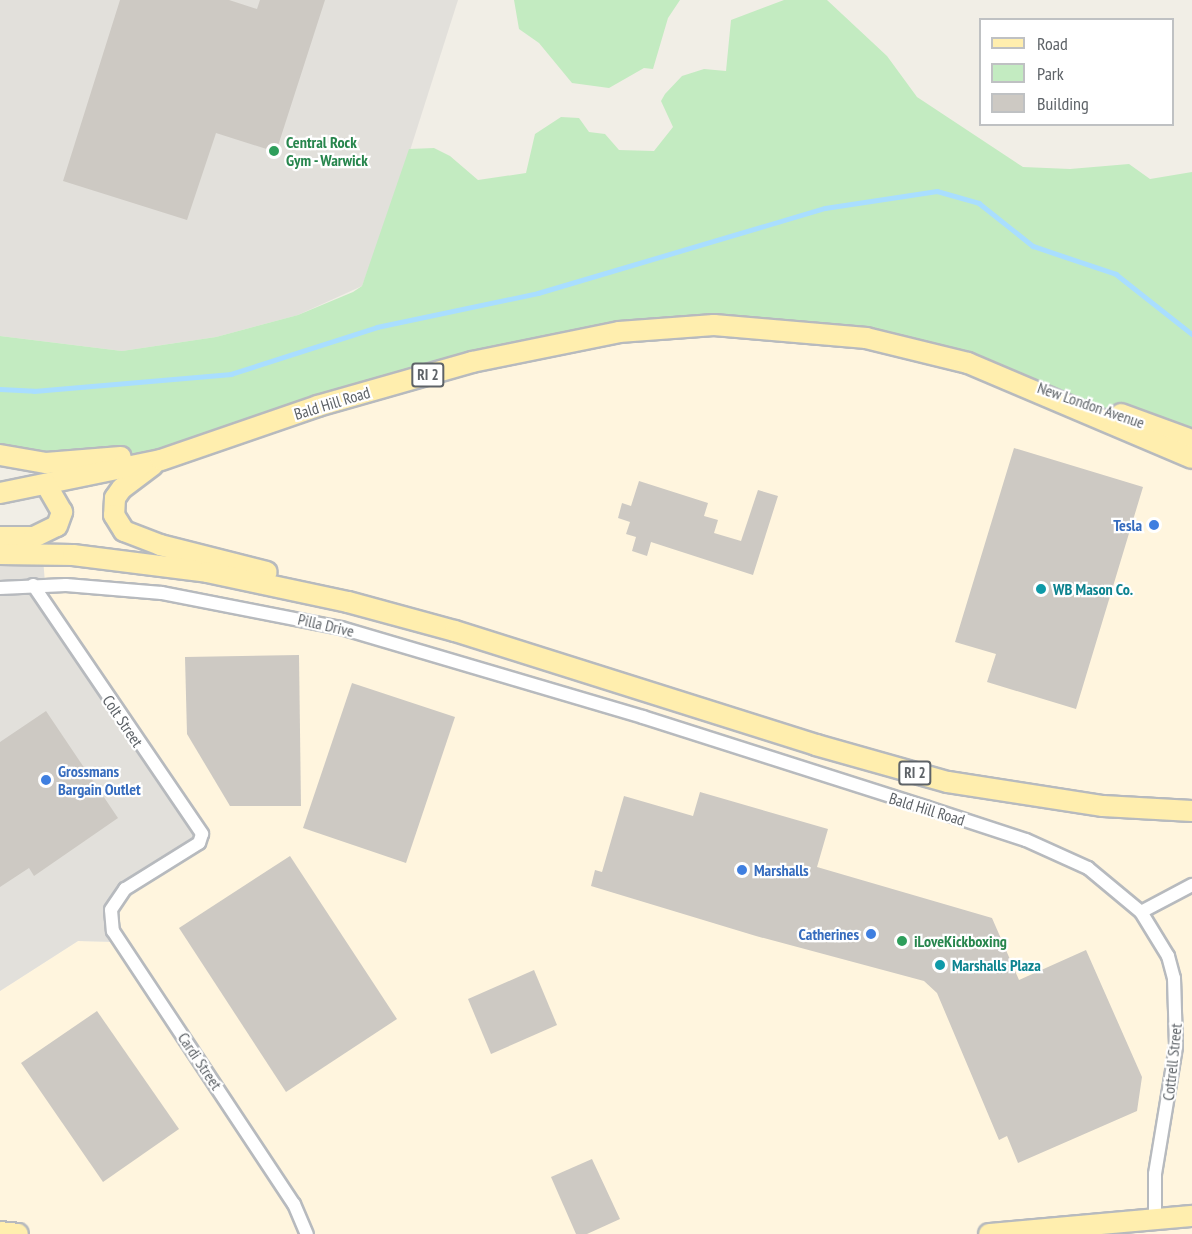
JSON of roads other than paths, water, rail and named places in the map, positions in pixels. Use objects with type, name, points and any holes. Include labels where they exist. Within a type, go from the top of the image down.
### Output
[{"type":"main road","name":"Bald Hill Road","points":[[0,493],[161,459],[318,406],[472,362],[567,340],[667,327],[792,329],[866,338],[990,372]]},
{"type":"main road","name":"New London Avenue","points":[[990,372],[1112,411],[1192,440]]},
{"type":"main road","points":[[990,372],[1192,458]]},
{"type":"main road","points":[[1112,411],[1192,431]]},
{"type":"main road","points":[[0,455],[67,463],[195,447]]},
{"type":"main road","points":[[161,459],[118,492],[113,509],[117,525],[124,531],[160,545],[363,599],[455,631]]},
{"type":"main road","points":[[0,537],[34,537],[57,526],[62,512],[46,484]]},
{"type":"main road","name":"RI 2","points":[[0,554],[73,555],[207,572],[348,602],[455,631],[948,782],[1104,806],[1192,811]]},
{"type":"main road","points":[[1104,806],[1192,803]]},
{"type":"main road","points":[[989,1234],[1192,1216]]},
{"type":"main road","points":[[0,1232],[18,1234]]},
{"type":"street","name":"Pilla Drive","points":[[0,588],[33,585],[162,593],[316,622],[643,717]]},
{"type":"street","name":"Colt Street","points":[[33,585],[202,834],[199,843],[125,889]]},
{"type":"street","name":"Bald Hill Road","points":[[643,717],[1043,846],[1105,878],[1141,912]]},
{"type":"street","points":[[1141,912],[1192,885]]},
{"type":"street","name":"Cardi Street","points":[[125,889],[111,910],[113,931],[294,1204],[307,1234]]},
{"type":"street","name":"Cottrell Street","points":[[1141,912],[1168,956],[1176,1014],[1176,1047],[1155,1174],[1155,1219]]},
{"type":"waterway","points":[[0,389],[34,391],[231,374],[377,327],[538,293],[825,208],[937,191],[979,203],[1033,246],[1116,274],[1192,334]]},
{"type":"place","name":"Central Rock Gym - Warwick","points":[[274,151]]},
{"type":"place","name":"Tesla","points":[[1154,525]]},
{"type":"place","name":"WB Mason Co.","points":[[1041,589]]},
{"type":"place","name":"Grossmans Bargain Outlet","points":[[46,780]]},
{"type":"place","name":"Marshalls","points":[[742,870]]},
{"type":"place","name":"Catherines","points":[[871,934]]},
{"type":"place","name":"iLoveKickboxing","points":[[902,941]]},
{"type":"place","name":"Marshalls Plaza","points":[[940,965]]}]
